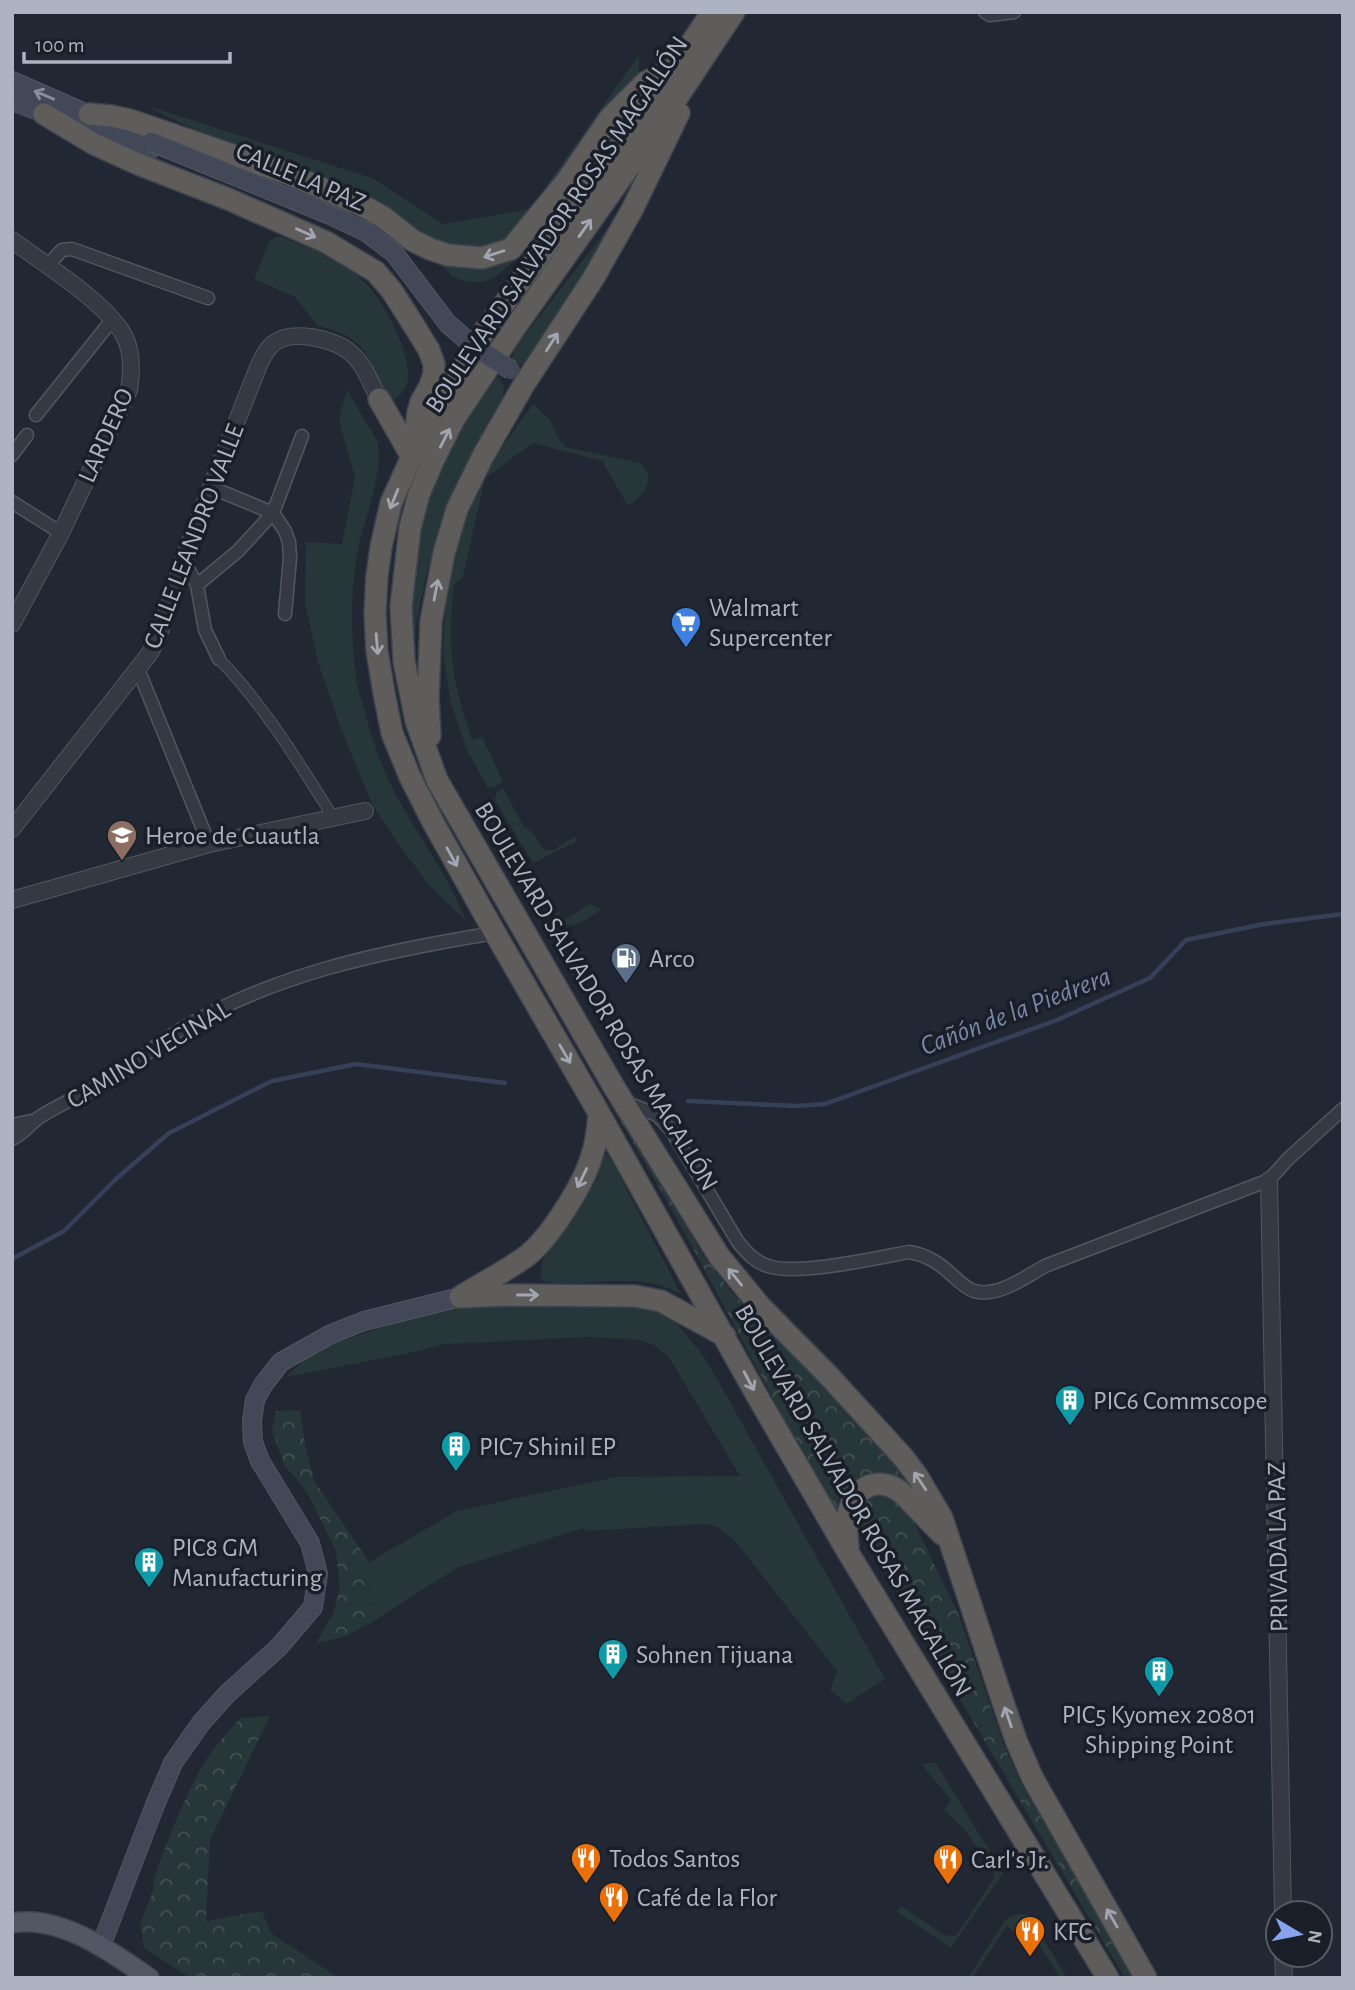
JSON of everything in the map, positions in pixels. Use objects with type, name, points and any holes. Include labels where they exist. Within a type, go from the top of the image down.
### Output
[{"type":"highway","name":"BOULEVARD SALVADOR ROSAS MAGALLÓN","points":[[712,12],[648,108],[485,330],[413,454],[391,503],[377,576],[374,613],[384,693],[393,733],[410,777],[495,933],[849,1554],[1108,1978]]},
{"type":"highway","name":"BOULEVARD SALVADOR ROSAS MAGALLÓN","points":[[734,12],[663,119],[514,329],[454,419],[433,461],[419,494],[410,528],[401,606],[404,662],[416,721],[437,780],[614,1087],[719,1256],[760,1306],[903,1457],[932,1499],[951,1543],[1008,1717],[1032,1777],[1146,1978]]},
{"type":"highway","points":[[437,780],[429,732],[430,621],[444,553],[457,509],[517,378],[593,279],[632,208],[706,53]]},
{"type":"highway","points":[[89,114],[140,123],[288,174],[373,211],[412,240],[430,249],[448,255],[482,258],[511,249],[566,182],[610,118],[646,82],[674,68]]},
{"type":"highway","points":[[44,114],[94,144],[138,164],[228,199],[326,242],[376,272],[413,324],[434,364],[430,386],[421,402],[413,454]]},
{"type":"highway","points":[[379,399],[413,454]]},
{"type":"highway","points":[[379,399],[398,410],[407,411],[421,402]]},
{"type":"highway","points":[[460,1297],[526,1256],[542,1242],[576,1191],[592,1158],[598,1135],[599,1112]]},
{"type":"highway","points":[[460,1297],[635,1296],[661,1301],[725,1336]]},
{"type":"highway","points":[[849,1554],[846,1528],[851,1504],[863,1489],[878,1483],[895,1487],[951,1543]]},
{"type":"main road","name":"CALLE LA PAZ","points":[[12,81],[89,114],[150,148]]},
{"type":"main road","name":"CALLE LA PAZ","points":[[12,100],[44,114],[150,148],[357,237],[393,264],[450,337],[461,347],[517,378]]},
{"type":"main road","points":[[102,1946],[173,1763],[201,1723],[279,1647],[313,1607],[317,1595],[318,1574],[310,1542],[260,1461],[253,1441],[255,1400],[263,1385],[281,1362],[331,1334],[364,1321],[460,1297]]},
{"type":"main road","points":[[12,1923],[47,1923],[102,1946],[149,1978]]},
{"type":"street","points":[[985,12],[990,15],[1014,12]]},
{"type":"street","name":"LARDERO","points":[[12,240],[101,306],[123,333],[132,371],[129,390],[61,533],[12,624]]},
{"type":"street","points":[[47,266],[62,250],[72,249],[208,298]]},
{"type":"street","points":[[36,415],[112,320]]},
{"type":"street","name":"CALLE LEANDRO VALLE","points":[[12,829],[138,669],[157,640],[183,560],[259,365],[267,351],[282,338],[320,338],[350,352],[360,363],[379,399]]},
{"type":"street","points":[[12,455],[27,435]]},
{"type":"street","points":[[197,585],[238,551],[273,513],[302,436]]},
{"type":"street","points":[[211,487],[273,513],[285,531],[290,558],[285,614]]},
{"type":"street","points":[[12,502],[61,533]]},
{"type":"street","points":[[183,560],[197,585],[205,630],[219,659],[256,701],[302,766],[333,817]]},
{"type":"street","points":[[138,669],[209,844]]},
{"type":"street","points":[[12,900],[209,844],[365,811]]},
{"type":"street","name":"CAMINO VECINAL","points":[[12,1139],[36,1120],[113,1078],[172,1035],[230,1003],[270,986],[383,954],[495,933]]},
{"type":"street","points":[[624,1101],[657,1115],[671,1130],[747,1253],[756,1261],[779,1269],[805,1269],[909,1252],[923,1254],[964,1286],[975,1291],[988,1292],[1016,1282],[1045,1266],[1269,1180],[1343,1109]]},
{"type":"street","points":[[12,1125],[36,1120]]},
{"type":"street","name":"PRIVADA LA PAZ","points":[[1269,1180],[1283,1899]]},
{"type":"green space","points":[[639,55],[639,78],[632,99],[551,215],[508,267],[492,278],[480,282],[463,281],[452,276],[388,211],[240,152],[144,105],[372,178],[443,224],[530,209]]},
{"type":"green space","points":[[620,212],[626,213],[526,364],[509,363],[518,344]]},
{"type":"green space","points":[[279,236],[341,263],[373,291],[392,323],[405,353],[408,369],[407,382],[402,393],[390,400],[378,386],[368,357],[359,345],[346,335],[317,325],[295,297],[254,279],[270,240]]},
{"type":"green space","points":[[498,377],[504,388],[502,407],[459,478],[436,540],[425,580],[416,624],[417,689],[409,641],[412,565],[428,497],[457,431],[486,387]]},
{"type":"green space","points":[[347,390],[377,441],[379,453],[376,481],[357,555],[353,585],[352,631],[357,685],[373,741],[388,778],[450,886],[466,921],[430,886],[372,804],[341,729],[318,662],[305,603],[306,542],[342,544],[355,476],[340,425],[340,414]]},
{"type":"green space","points":[[533,404],[550,420],[560,441],[566,447],[640,463],[648,475],[648,481],[639,497],[628,506],[602,461],[533,443],[485,478],[463,577],[454,584],[451,639],[455,680],[472,740],[482,737],[503,781],[493,788],[487,787],[466,748],[451,703],[443,655],[445,609],[455,541],[482,475]]},
{"type":"green space","points":[[503,788],[523,825],[532,832],[544,850],[553,850],[575,837],[578,841],[533,863],[495,801],[496,793]]},
{"type":"green space","points":[[590,904],[604,908],[573,925],[560,923],[552,918],[544,909],[551,916],[559,912],[564,920]]},
{"type":"green space","points":[[610,1100],[664,1184],[701,1252],[732,1293],[837,1398],[890,1459],[918,1501],[857,1482],[839,1498],[836,1512]]},
{"type":"green space","points":[[609,1155],[681,1294],[647,1282],[543,1282],[540,1275],[542,1262],[601,1157]]},
{"type":"green space","points":[[492,1304],[647,1306],[676,1322],[701,1353],[720,1384],[885,1679],[847,1704],[830,1690],[837,1671],[736,1542],[716,1526],[704,1524],[586,1531],[583,1528],[457,1568],[372,1622],[369,1562],[457,1511],[616,1477],[740,1476],[670,1359],[656,1346],[640,1340],[590,1337],[446,1344],[286,1377],[305,1359],[335,1343],[446,1309]]},
{"type":"green space","points":[[300,1410],[314,1480],[369,1562],[372,1622],[344,1637],[316,1643],[333,1614],[340,1587],[336,1551],[307,1492],[285,1466],[272,1431],[276,1411]]},
{"type":"green space","points":[[886,1494],[906,1506],[958,1613],[1005,1748],[1019,1779],[1134,1978],[1125,1978],[858,1527],[864,1503],[873,1497]]},
{"type":"green space","points":[[270,1716],[210,1840],[206,1921],[262,1911],[271,1933],[339,1978],[191,1978],[144,1948],[140,1924],[154,1888],[153,1880],[186,1798],[212,1751],[240,1718]]},
{"type":"green space","points":[[936,1763],[1003,1873],[951,1948],[897,1912],[901,1906],[944,1935],[956,1936],[994,1878],[993,1868],[963,1828],[944,1810],[951,1800],[922,1765]]},
{"type":"green space","points":[[1020,1914],[1029,1915],[1067,1978],[1060,1978],[1030,1930],[1017,1935],[1007,1926],[972,1978],[968,1978],[1005,1920]]},
{"type":"waterway","name":"Cañón de la Piedrera","points":[[688,1101],[797,1106],[825,1104],[1057,1020],[1150,978],[1186,940],[1264,924],[1343,914]]},
{"type":"waterway","name":"Cañón de la Piedrera","points":[[12,1259],[64,1231],[116,1179],[169,1133],[272,1081],[356,1064],[505,1083]]},
{"type":"place","name":"Walmart Supercenter","points":[[686,649]]},
{"type":"place","name":"Heroe de Cuautla","points":[[122,862]]},
{"type":"place","name":"Arco","points":[[626,985]]},
{"type":"place","name":"PIC6 Commscope","points":[[1070,1427]]},
{"type":"place","name":"PIC7 Shinil EP","points":[[456,1473]]},
{"type":"place","name":"PIC8 GM Manufacturing","points":[[149,1589]]},
{"type":"place","name":"Sohnen Tijuana","points":[[613,1681]]},
{"type":"place","name":"PIC5 Kyomex 20801 Shipping Point","points":[[1159,1698]]},
{"type":"place","name":"Todos Santos","points":[[586,1885]]},
{"type":"place","name":"Carl's Jr.","points":[[948,1886]]},
{"type":"place","name":"Café de la Flor","points":[[614,1924]]},
{"type":"place","name":"KFC","points":[[1030,1958]]}]
